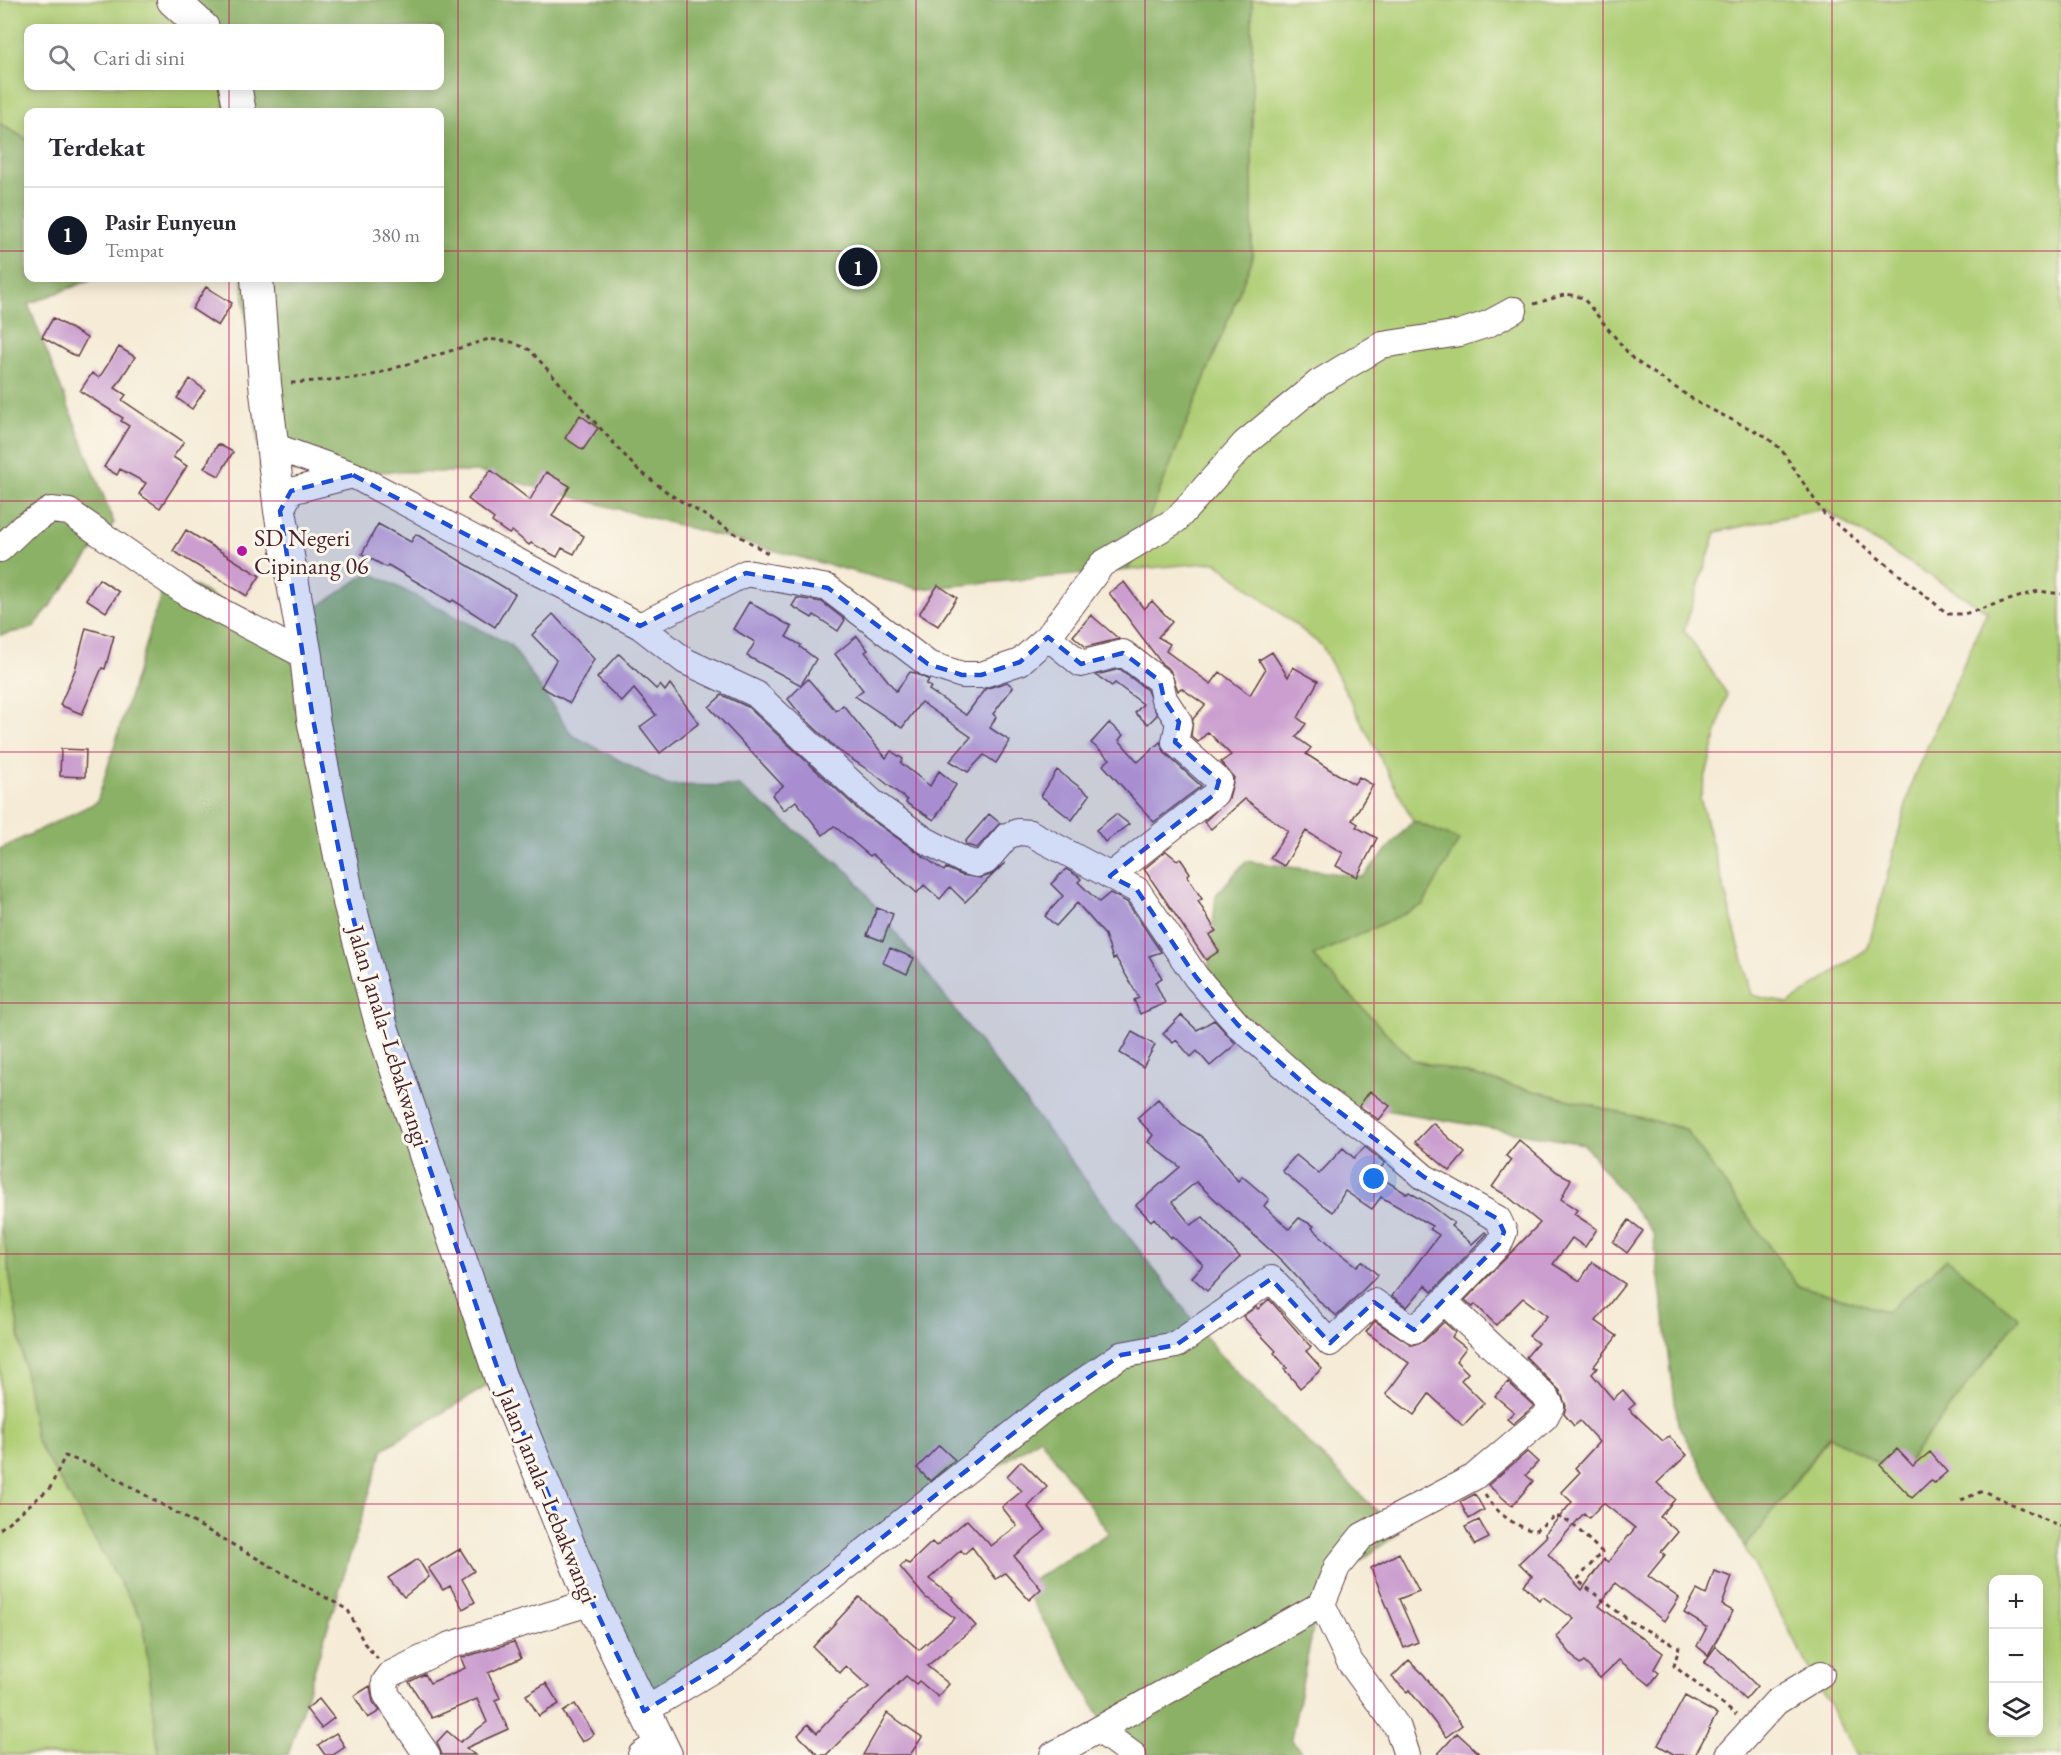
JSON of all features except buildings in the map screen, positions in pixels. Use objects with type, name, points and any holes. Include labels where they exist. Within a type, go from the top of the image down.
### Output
[{"type":"main road","points":[[173,0],[199,24]]},
{"type":"main road","points":[[236,90],[239,108]]},
{"type":"main road","name":"Jalan Janala–Lebakwangi","points":[[257,282],[265,384],[280,511],[306,656],[314,719],[349,902],[381,1024],[500,1376],[592,1602],[644,1711],[656,1751]]},
{"type":"street","points":[[640,626],[746,573],[828,588],[928,664],[962,675],[981,675],[1020,662],[1048,638],[1102,564],[1176,520],[1245,443],[1318,383],[1382,345],[1460,333],[1488,324],[1514,310]]},
{"type":"street","points":[[273,446],[353,475],[640,626],[685,661],[756,694],[872,802],[925,840],[955,856],[976,864],[986,861],[1007,836],[1018,832],[1030,833],[1137,890],[1196,977],[1238,1025],[1310,1089],[1383,1141],[1424,1177],[1498,1219],[1504,1232],[1499,1244],[1414,1330],[1374,1302],[1330,1343],[1271,1279],[1176,1345],[1121,1356],[1040,1413],[726,1661],[644,1711]]},
{"type":"street","points":[[280,511],[291,491],[353,475]]},
{"type":"street","points":[[0,549],[23,527],[51,510],[69,512],[189,595],[306,656]]},
{"type":"street","points":[[1048,638],[1081,664],[1122,653],[1160,681],[1164,699],[1179,722],[1175,742],[1219,781],[1215,794],[1110,876]]},
{"type":"street","points":[[1053,1755],[1322,1604],[1337,1567],[1362,1536],[1474,1476],[1545,1417],[1551,1406],[1547,1398],[1444,1301]]},
{"type":"street","points":[[427,1755],[386,1694],[385,1682],[391,1674],[448,1646],[592,1602]]},
{"type":"street","points":[[1322,1604],[1350,1662],[1398,1728],[1407,1755]]},
{"type":"street","points":[[1728,1755],[1776,1702],[1821,1674]]},
{"type":"street","points":[[1099,1730],[1133,1755]]},
{"type":"path","points":[[1514,310],[1567,294],[1583,297],[1633,359],[1700,404],[1765,436],[1781,449],[1824,514],[1948,614],[1964,614],[2038,591],[2061,594]]},
{"type":"path","points":[[265,384],[366,377],[489,339],[512,342],[530,350],[636,468],[671,495],[779,559]]},
{"type":"path","points":[[0,1529],[50,1488],[65,1456],[94,1466],[348,1611],[364,1643],[391,1674]]},
{"type":"path","points":[[1474,1476],[1492,1504],[1519,1527],[1534,1531],[1556,1516],[1570,1521],[1602,1552],[1577,1580],[1631,1622],[1679,1647],[1674,1666],[1750,1729]]},
{"type":"path","points":[[1961,1500],[1983,1491],[2061,1526]]},
{"type":"highlighted area","points":[[353,475],[640,626],[746,573],[828,588],[928,664],[962,675],[981,675],[1020,662],[1048,637],[1081,664],[1123,653],[1160,681],[1164,699],[1179,722],[1175,742],[1219,781],[1215,794],[1110,876],[1137,890],[1196,977],[1238,1025],[1310,1089],[1424,1177],[1498,1219],[1504,1232],[1499,1244],[1414,1330],[1374,1302],[1330,1343],[1271,1279],[1176,1345],[1121,1355],[1049,1405],[727,1661],[644,1711],[592,1602],[500,1376],[381,1024],[349,902],[313,719],[280,511],[291,491]]},
{"type":"green space","points":[[0,0],[176,0],[207,24],[24,24],[24,90],[223,90],[225,108],[24,108],[24,138],[0,124]]},
{"type":"green space","points":[[176,0],[1252,0],[1252,260],[1128,570],[919,589],[479,472],[261,471],[242,282],[444,282],[444,108],[225,108],[223,90],[444,90],[444,24],[207,24]]},
{"type":"green space","points":[[1252,0],[2061,0],[2061,1755],[1856,1755],[1745,1548],[1830,1436],[1898,1474],[2018,1318],[1947,1259],[1887,1312],[1797,1285],[1685,1129],[1412,1060],[1312,956],[1423,905],[1459,840],[1413,821],[1322,646],[1216,562],[1128,570],[1252,260]],"holes":[[[1823,509],[1987,611],[1913,779],[1868,948],[1788,1004],[1752,995],[1700,798],[1727,694],[1684,630],[1716,532]]]},
{"type":"green space","points":[[0,124],[24,138],[24,282],[86,282],[28,304],[114,523],[33,628],[0,635]]},
{"type":"green space","points":[[168,571],[278,634],[369,572],[511,645],[572,735],[666,785],[739,786],[850,873],[1218,1353],[1399,1533],[1321,1589],[1291,1739],[1303,1755],[1141,1755],[1108,1730],[1023,1586],[1109,1533],[1040,1438],[648,1700],[490,1384],[383,1449],[288,1755],[159,1755],[143,1621],[36,1440],[3,1233],[0,1230],[0,849],[97,802]]},
{"type":"green space","points":[[1413,821],[1459,840],[1423,905],[1313,956],[1412,1060],[1685,1129],[1797,1285],[1887,1312],[1947,1259],[2019,1318],[1898,1474],[1829,1436],[1745,1548],[1678,1424],[1653,1233],[1584,1144],[1327,1100],[1205,1002],[1216,895],[1246,861],[1362,877]]},
{"type":"green space","points":[[0,1230],[3,1233],[36,1440],[143,1621],[159,1755],[0,1755]]},
{"type":"place","name":"Pasir Eunyeun","points":[[858,267]]},
{"type":"place","name":"SD Negeri Cipinang 06","points":[[242,551]]}]
